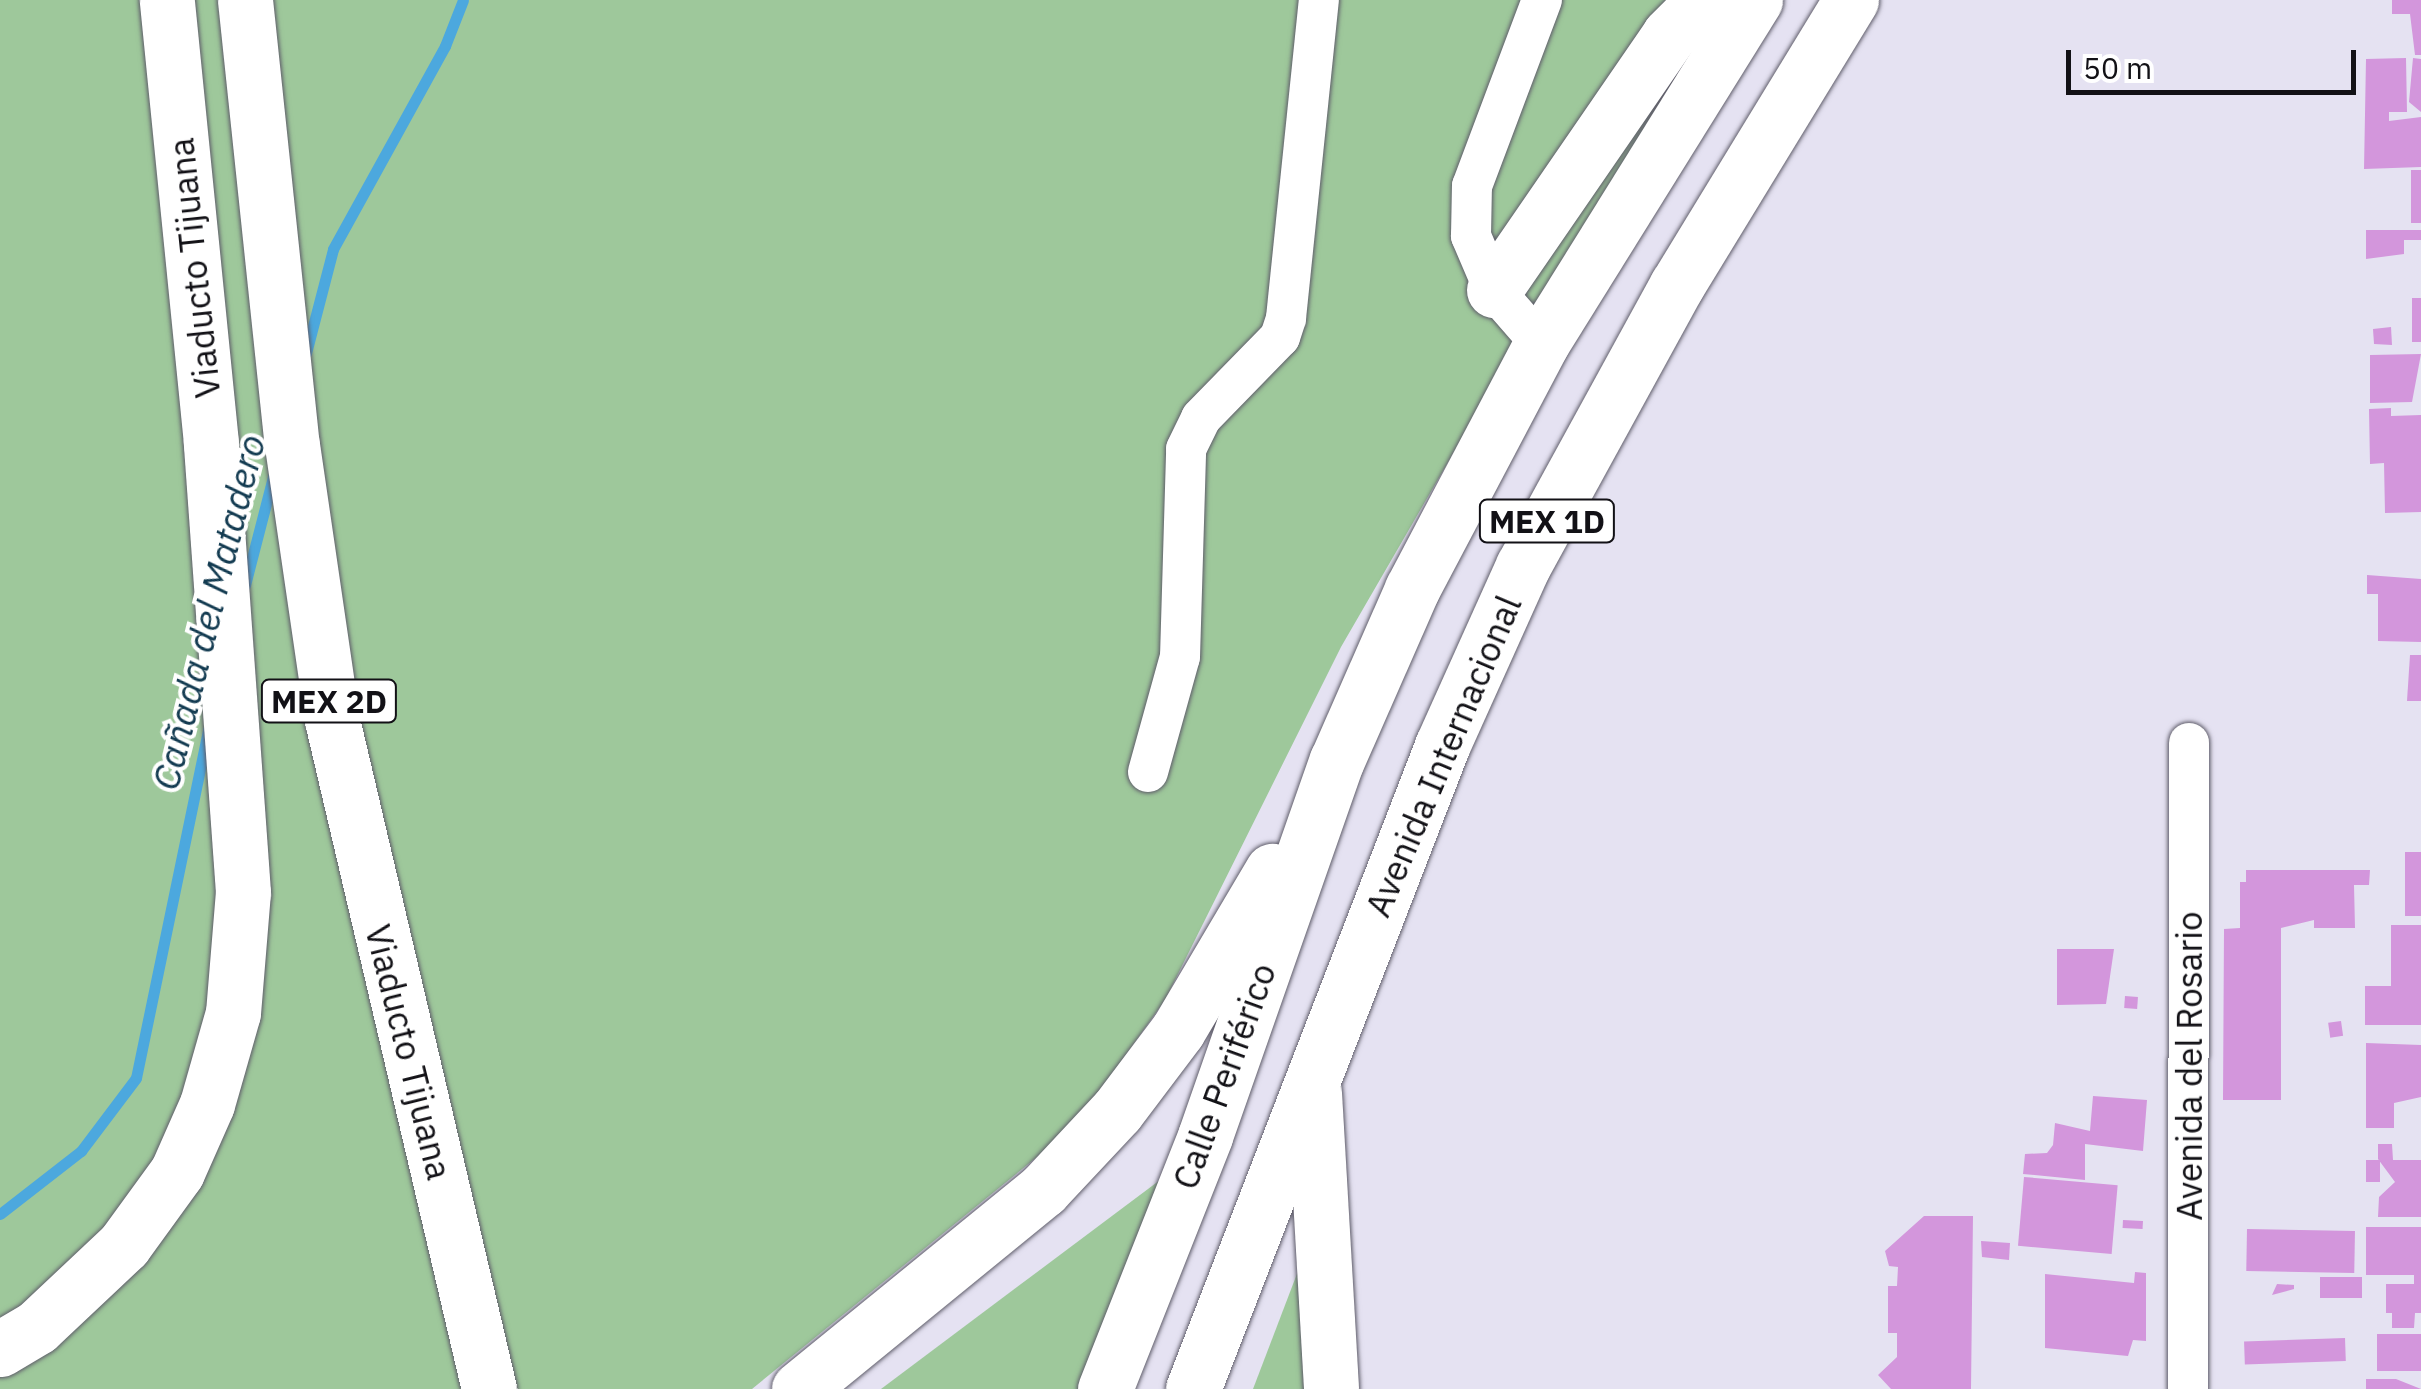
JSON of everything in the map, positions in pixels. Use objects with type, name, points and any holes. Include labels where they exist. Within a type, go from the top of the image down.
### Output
[{"type":"highway","name":"Viaducto Tijuana","points":[[0,1350],[36,1327],[124,1245],[177,1172],[207,1104],[233,1013],[241,856],[211,443],[168,0]]},
{"type":"highway","name":"Viaducto Tijuana","points":[[245,0],[292,445],[332,720],[489,1389]]},
{"type":"highway","points":[[1494,290],[1670,36],[1704,0]]},
{"type":"highway","name":"MEX 1D","points":[[799,1389],[1044,1190],[1117,1111],[1178,1030],[1337,760],[1412,589],[1541,344],[1755,0]]},
{"type":"highway","name":"Avenida Internacional","points":[[1193,1389],[1442,746],[1524,566],[1676,285],[1851,0]]},
{"type":"highway","name":"Calle Periférico","points":[[1105,1389],[1205,1136],[1337,760]]},
{"type":"highway","points":[[1312,1076],[1332,1389]]},
{"type":"street","points":[[1148,772],[1180,657],[1186,449],[1201,418],[1280,337],[1286,318],[1318,0]]},
{"type":"street","points":[[1541,344],[1494,290],[1471,236],[1472,186],[1542,0]]},
{"type":"street","name":"Avenida del Rosario","points":[[2188,1389],[2189,743]]},
{"type":"green space","points":[[0,0],[1728,0],[1594,210],[1341,647],[1165,1000],[1075,1126],[752,1389],[0,1389]]},
{"type":"green space","points":[[1168,1174],[1116,1389],[881,1389]]},
{"type":"green space","points":[[1324,1203],[1352,1389],[1253,1389]]},
{"type":"building","points":[[2392,0],[2421,0],[2421,55],[2415,55],[2410,14],[2392,14]]},
{"type":"building","points":[[2406,58],[2407,112],[2389,112],[2389,121],[2421,117],[2421,167],[2364,169],[2366,59]]},
{"type":"building","points":[[2413,58],[2421,59],[2421,112],[2409,102]]},
{"type":"building","points":[[2411,170],[2421,170],[2421,223],[2411,223]]},
{"type":"building","points":[[2366,230],[2421,230],[2421,240],[2404,240],[2404,254],[2366,259]]},
{"type":"building","points":[[2412,298],[2421,298],[2421,342],[2412,342]]},
{"type":"building","points":[[2391,327],[2392,345],[2374,344],[2373,329]]},
{"type":"building","points":[[2421,354],[2412,402],[2370,403],[2370,355]]},
{"type":"building","points":[[2391,408],[2391,416],[2421,415],[2421,512],[2385,513],[2384,463],[2370,464],[2369,409]]},
{"type":"building","points":[[2367,575],[2421,579],[2421,642],[2378,641],[2378,594],[2367,594]]},
{"type":"building","points":[[2410,655],[2421,655],[2421,701],[2407,701]]},
{"type":"building","points":[[2405,852],[2421,852],[2421,916],[2405,916]]},
{"type":"building","points":[[2246,870],[2370,870],[2369,885],[2354,885],[2355,928],[2314,928],[2314,920],[2281,928],[2281,1100],[2223,1100],[2224,929],[2240,928],[2240,882],[2246,882]]},
{"type":"building","points":[[2391,925],[2421,925],[2421,1025],[2365,1025],[2365,986],[2391,986]]},
{"type":"building","points":[[2057,949],[2114,949],[2106,1004],[2057,1005]]},
{"type":"building","points":[[2125,996],[2138,997],[2137,1009],[2124,1008]]},
{"type":"building","points":[[2341,1021],[2343,1036],[2330,1038],[2328,1023]]},
{"type":"building","points":[[2366,1043],[2421,1045],[2421,1097],[2394,1103],[2394,1128],[2366,1128]]},
{"type":"building","points":[[2093,1096],[2147,1100],[2143,1151],[2085,1144],[2085,1180],[2023,1174],[2025,1154],[2047,1153],[2053,1145],[2055,1123],[2090,1131]]},
{"type":"building","points":[[2378,1144],[2392,1144],[2393,1160],[2421,1160],[2421,1217],[2378,1217],[2379,1197],[2395,1182],[2378,1159]]},
{"type":"building","points":[[2366,1160],[2380,1160],[2380,1182],[2366,1182]]},
{"type":"building","points":[[2024,1177],[2118,1185],[2112,1254],[2018,1246]]},
{"type":"building","points":[[1924,1216],[1973,1216],[1971,1389],[1891,1389],[1878,1375],[1897,1357],[1897,1333],[1888,1333],[1888,1286],[1897,1286],[1898,1267],[1889,1266],[1885,1251]]},
{"type":"building","points":[[2123,1220],[2143,1221],[2143,1229],[2123,1228]]},
{"type":"building","points":[[2366,1227],[2421,1227],[2421,1313],[2415,1313],[2414,1328],[2392,1328],[2392,1313],[2386,1313],[2386,1284],[2414,1284],[2414,1275],[2366,1275]]},
{"type":"building","points":[[2247,1229],[2355,1231],[2354,1273],[2246,1271]]},
{"type":"building","points":[[1981,1241],[2010,1243],[2009,1260],[1982,1257]]},
{"type":"building","points":[[2135,1272],[2146,1273],[2146,1341],[2133,1340],[2128,1356],[2045,1348],[2045,1274],[2134,1283]]},
{"type":"building","points":[[2320,1277],[2362,1277],[2362,1298],[2320,1298]]},
{"type":"building","points":[[2277,1284],[2294,1285],[2294,1289],[2272,1295]]},
{"type":"building","points":[[2377,1334],[2421,1334],[2421,1371],[2377,1371]]},
{"type":"building","points":[[2345,1338],[2346,1361],[2245,1365],[2244,1342]]},
{"type":"building","points":[[2366,1379],[2396,1379],[2421,1389],[2366,1389]]},
{"type":"waterway","name":"Cañada del Matadero","points":[[306,353],[333,249],[445,46],[463,0]]},
{"type":"waterway","name":"Cañada del Matadero","points":[[245,585],[273,477]]},
{"type":"waterway","name":"Cañada del Matadero","points":[[0,1214],[81,1151],[136,1078],[208,729]]}]
